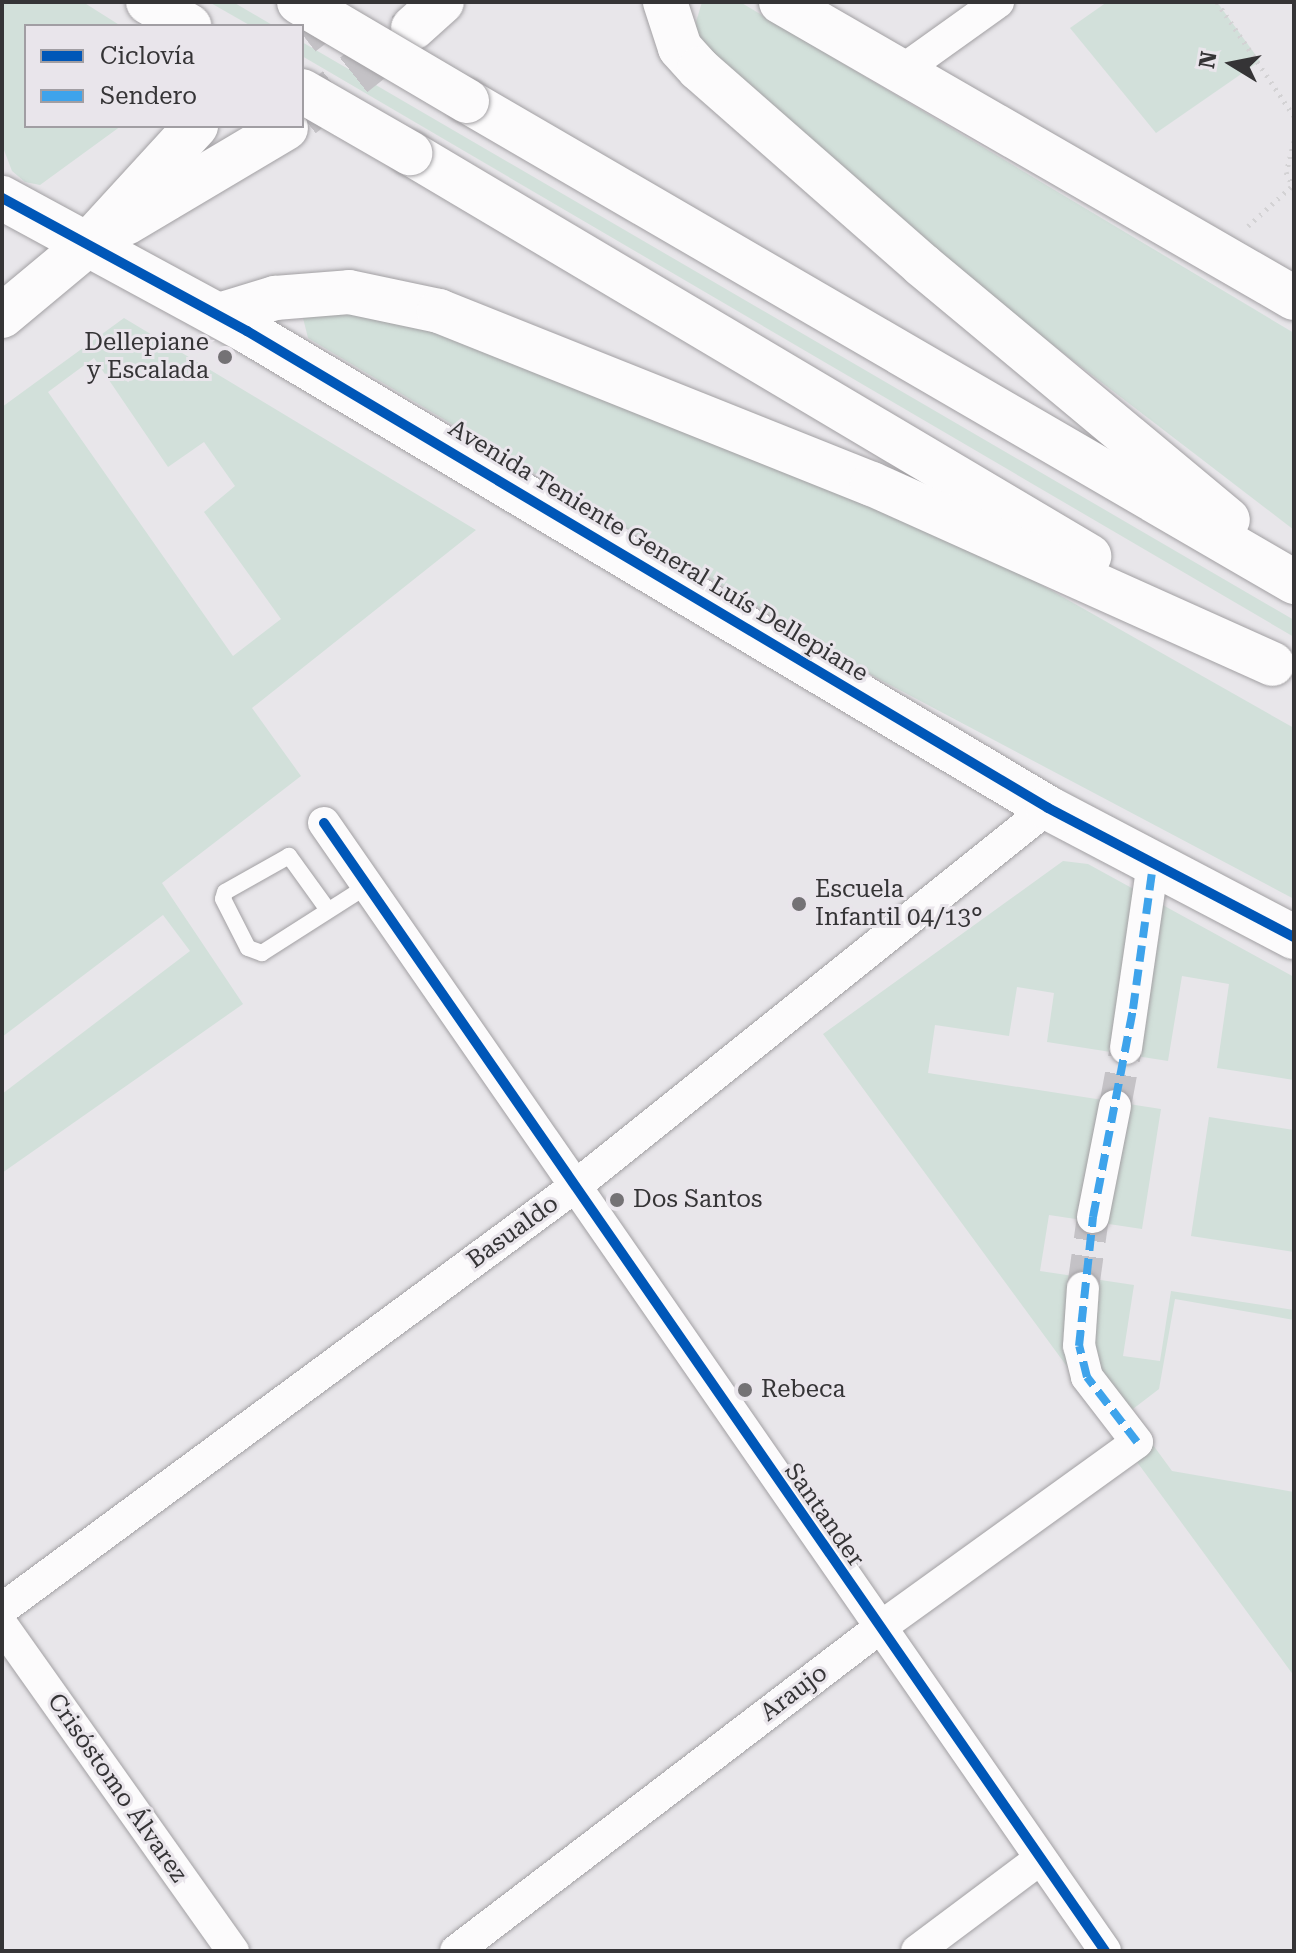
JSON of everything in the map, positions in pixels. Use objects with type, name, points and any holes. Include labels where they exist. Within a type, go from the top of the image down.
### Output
[{"type":"main road","points":[[148,2],[186,24]]},
{"type":"main road","points":[[299,2],[1294,582]]},
{"type":"main road","points":[[665,2],[680,48],[699,69],[922,265],[1294,575]]},
{"type":"main road","points":[[781,2],[1294,298]]},
{"type":"main road","points":[[304,114],[410,153],[1283,670]]},
{"type":"main road","points":[[86,246],[194,128]]},
{"type":"main road","points":[[2,316],[86,246],[266,128]]},
{"type":"main road","name":"Avenida Teniente General Luís Dellepiane","points":[[2,198],[219,315],[1048,808],[1294,937]]},
{"type":"main road","points":[[219,315],[275,298],[349,292],[439,311],[872,484],[1283,670]]},
{"type":"street","points":[[903,70],[998,2]]},
{"type":"street","name":"Basualdo","points":[[2,1609],[573,1188],[1048,808]]},
{"type":"street","name":"Santander","points":[[324,823],[878,1629],[1105,1951]]},
{"type":"street","points":[[1126,1048],[1153,864]]},
{"type":"street","points":[[1093,1217],[1115,1106]]},
{"type":"street","name":"Araujo","points":[[456,1951],[878,1629],[1137,1442],[1087,1377],[1079,1346],[1083,1288]]},
{"type":"street","name":"Crisóstomo Álvarez","points":[[2,1625],[233,1951]]},
{"type":"street","points":[[917,1951],[1040,1859]]},
{"type":"lane","points":[[328,910],[289,856],[225,892],[223,899],[256,953],[328,910],[367,886]]},
{"type":"path","points":[[1217,2],[1294,116]]},
{"type":"path","points":[[1218,253],[1293,188],[1287,156],[1294,141]]},
{"type":"shaded area","points":[[2,2],[83,2],[118,24],[24,24],[24,128],[118,128],[40,185],[25,182],[12,171],[4,150]]},
{"type":"shaded area","points":[[209,2],[233,2],[271,24],[248,24]]},
{"type":"shaded area","points":[[702,2],[740,2],[1294,333],[1294,530],[1006,309],[709,57],[693,32]]},
{"type":"shaded area","points":[[1107,2],[1217,2],[1260,61],[1156,133],[1070,28]]},
{"type":"shaded area","points":[[304,43],[1294,620],[1294,637],[304,57]]},
{"type":"shaded area","points":[[367,300],[978,549],[1294,728],[1294,899],[877,678],[308,338],[301,310]]},
{"type":"shaded area","points":[[124,318],[476,530],[252,708],[301,776],[162,883],[243,1004],[2,1173],[2,1094],[190,951],[163,915],[2,1037],[2,407]],"holes":[[[94,358],[168,467],[204,442],[235,486],[204,512],[281,619],[233,656],[48,392]]]},
{"type":"shaded area","points":[[1063,861],[1088,864],[1294,977],[1294,1080],[1217,1068],[1229,984],[1182,976],[1168,1061],[1047,1042],[1054,993],[1017,987],[1009,1036],[935,1025],[928,1073],[1161,1109],[1142,1229],[1049,1215],[1040,1271],[1134,1285],[1123,1356],[1160,1361],[1171,1291],[1294,1310],[1294,1320],[1175,1299],[1159,1389],[1129,1412],[1172,1471],[1294,1492],[1294,1676],[823,1034]]},
{"type":"shaded area","points":[[1209,1117],[1294,1130],[1294,1252],[1191,1236]]},
{"type":"tunnel","points":[[304,32],[344,2]]},
{"type":"tunnel","points":[[304,114],[410,30]]},
{"type":"tunnel","points":[[1115,1106],[1126,1048]]},
{"type":"tunnel","points":[[1083,1288],[1093,1217]]},
{"type":"marked path","points":[[1137,1442],[1087,1377],[1079,1346],[1093,1217],[1133,1009],[1153,864]]},
{"type":"cycle path","points":[[2,198],[247,331],[1048,808],[1294,937]]},
{"type":"cycle path","points":[[324,823],[1105,1951]]},
{"type":"place","name":"Dellepiane y Escalada","points":[[225,357]]},
{"type":"place","name":"Escuela Infantil 04/13°","points":[[799,904]]},
{"type":"place","name":"Dos Santos","points":[[617,1200]]},
{"type":"place","name":"Rebeca","points":[[745,1390]]}]
